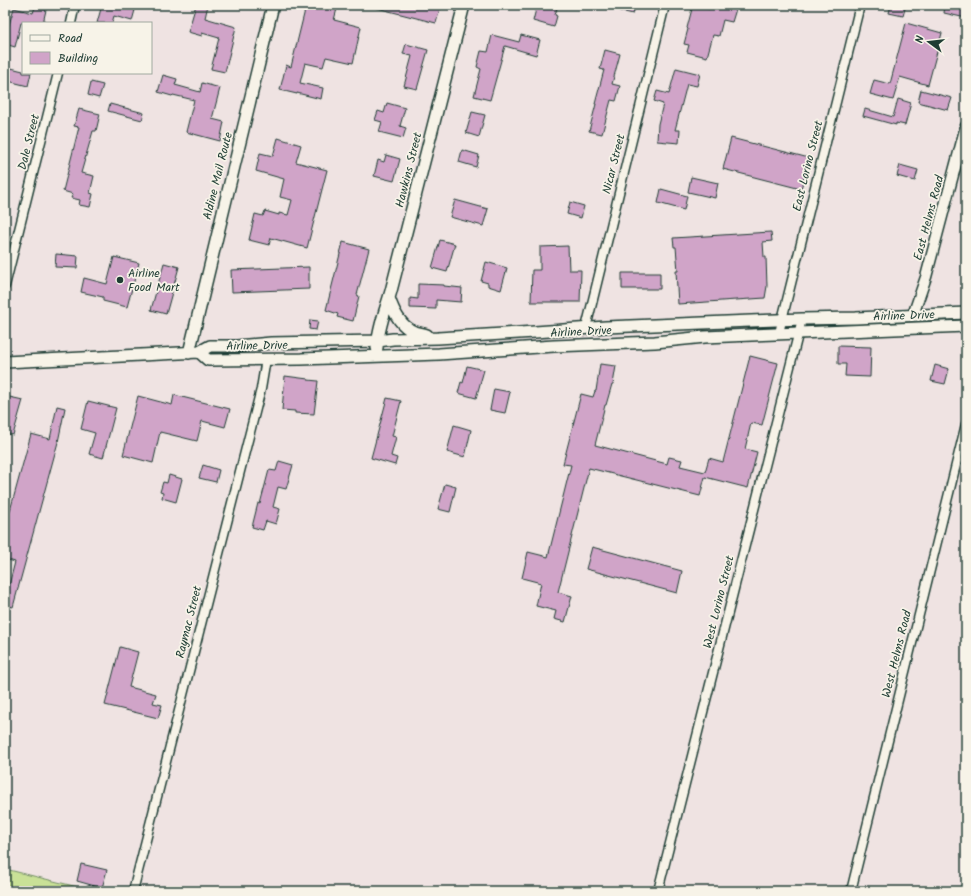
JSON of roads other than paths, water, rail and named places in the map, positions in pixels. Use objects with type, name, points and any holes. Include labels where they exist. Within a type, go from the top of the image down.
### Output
[{"type":"main road","name":"Aldine Mail Route","points":[[194,352],[273,5]]},
{"type":"main road","name":"Hawkins Street","points":[[377,355],[380,329],[390,298],[464,5]]},
{"type":"main road","points":[[390,298],[392,308],[399,321],[410,330],[438,338]]},
{"type":"main road","name":"Airline Drive","points":[[5,362],[194,352],[210,346],[378,341],[586,328],[966,313]]},
{"type":"main road","name":"Airline Drive","points":[[194,352],[208,360],[302,359],[377,355],[439,354],[554,346],[655,342],[705,337],[966,326]]},
{"type":"street","points":[[71,22],[75,5]]},
{"type":"street","name":"Nicar Street","points":[[586,328],[665,5]]},
{"type":"street","name":"East Lorino Street","points":[[779,334],[860,5]]},
{"type":"street","name":"Dale Street","points":[[5,286],[58,74]]},
{"type":"street","name":"East Helms Road","points":[[913,315],[926,277],[966,126]]},
{"type":"street","name":"West Lorino Street","points":[[658,891],[802,319]]},
{"type":"street","name":"Raymac Street","points":[[133,891],[261,389],[266,359]]},
{"type":"street","name":"West Helms Road","points":[[850,891],[966,424]]},
{"type":"place","name":"Airline Food Mart","points":[[120,280]]}]
